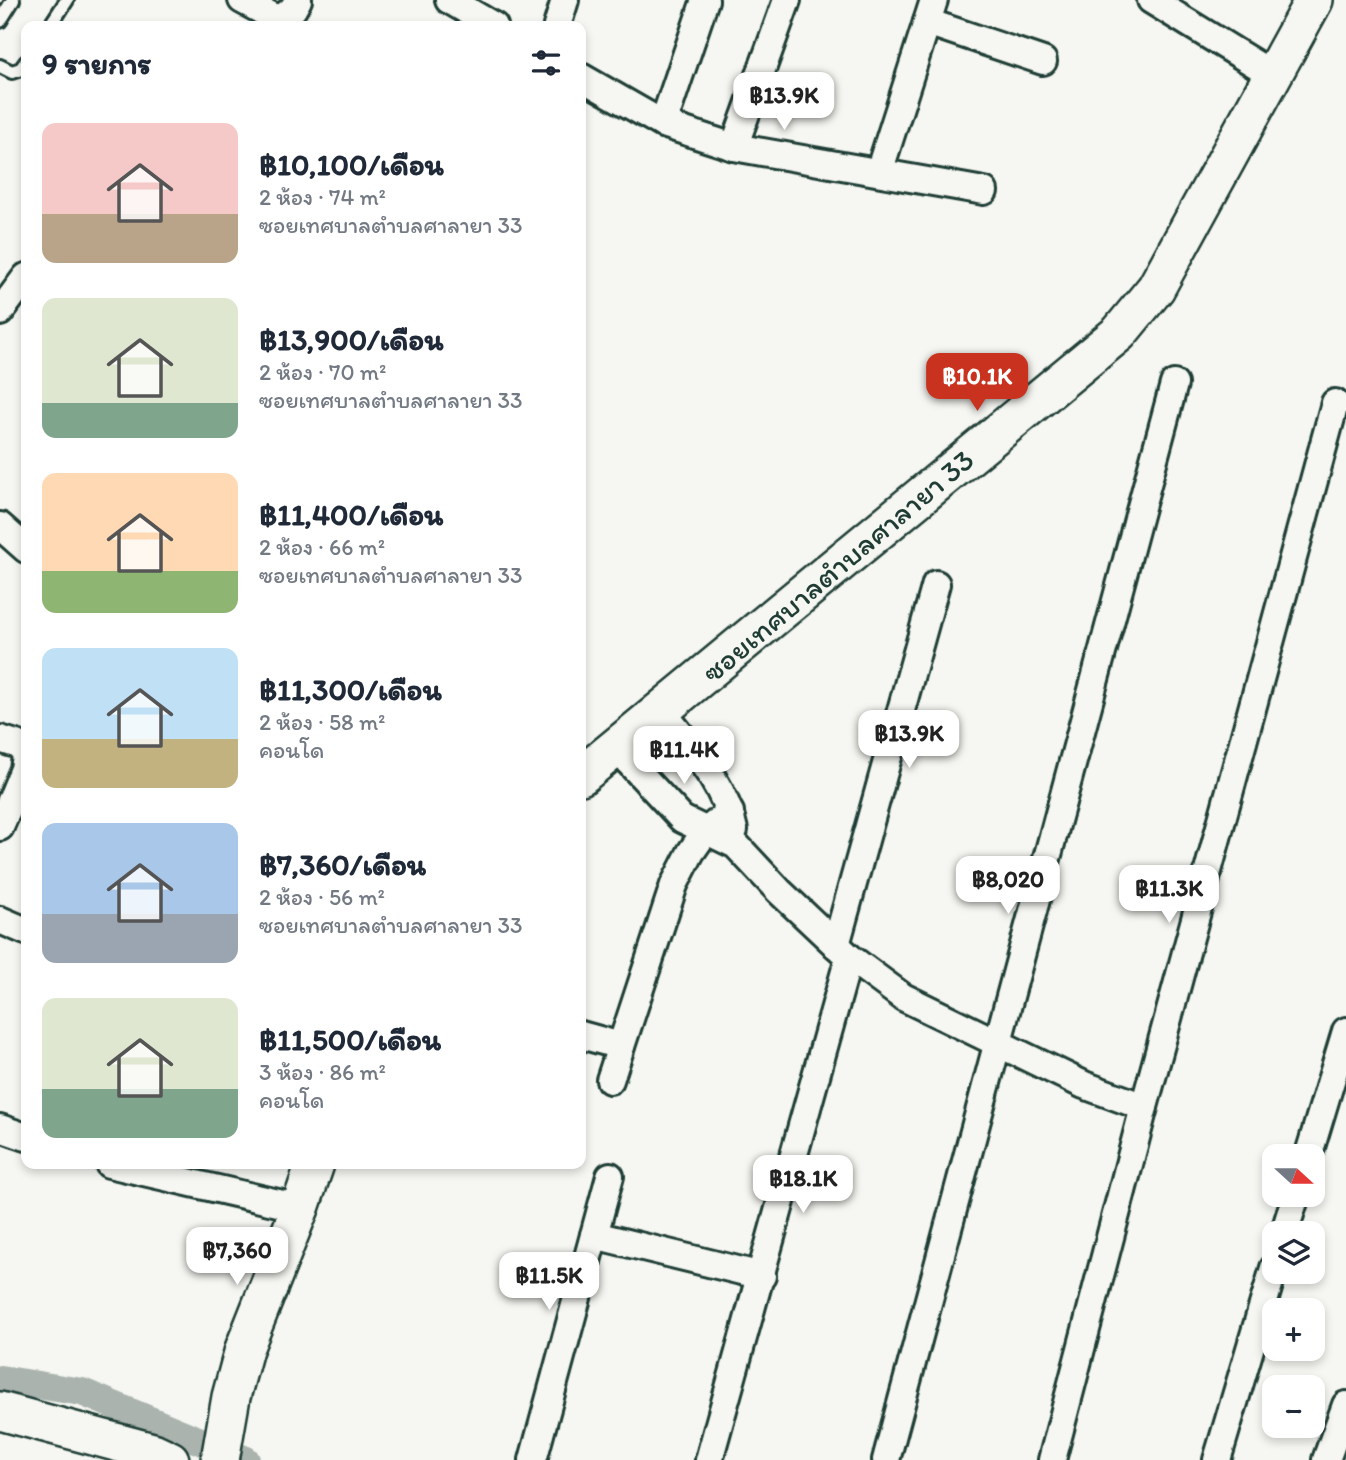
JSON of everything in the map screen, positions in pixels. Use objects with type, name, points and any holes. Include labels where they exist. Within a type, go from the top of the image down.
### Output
[{"type":"street","points":[[242,0],[273,21]]},
{"type":"street","points":[[278,21],[293,9],[298,0]]},
{"type":"street","points":[[449,0],[485,21]]},
{"type":"street","points":[[559,21],[565,0]]},
{"type":"street","points":[[663,124],[705,0]]},
{"type":"street","points":[[734,147],[787,0]]},
{"type":"street","points":[[1151,0],[1273,75]]},
{"type":"street","name":"ซอยเทศบาลตำบลศาลายา 33","points":[[586,772],[1119,333],[1156,288],[1314,0]]},
{"type":"street","points":[[878,172],[931,11],[1043,61]]},
{"type":"street","points":[[586,80],[663,124],[734,147],[984,191]]},
{"type":"street","points":[[0,312],[21,284]]},
{"type":"street","points":[[887,1460],[1174,384]]},
{"type":"street","points":[[1052,1460],[1144,1107],[1335,403]]},
{"type":"street","points":[[2,532],[21,545]]},
{"type":"street","points":[[709,1460],[762,1276],[936,584]]},
{"type":"street","points":[[662,711],[719,787],[730,812],[736,845]]},
{"type":"street","points":[[0,738],[21,748]]},
{"type":"street","points":[[617,748],[682,819],[736,845],[779,891],[842,951],[903,997],[1084,1085],[1144,1107]]},
{"type":"street","points":[[0,827],[21,776]]},
{"type":"street","points":[[610,1080],[674,885],[705,832],[730,812]]},
{"type":"street","points":[[0,920],[21,930]]},
{"type":"street","points":[[1313,1144],[1341,1064],[1346,1031]]},
{"type":"street","points":[[586,1036],[621,1046]]},
{"type":"street","points":[[0,1128],[21,1135]]},
{"type":"street","points":[[131,1169],[300,1208]]},
{"type":"street","points":[[222,1445],[244,1349],[313,1169]]},
{"type":"street","points":[[533,1460],[610,1176]]},
{"type":"street","points":[[594,1235],[762,1276]]},
{"type":"street","points":[[1217,1460],[1269,1284]]},
{"type":"street","points":[[1334,1455],[1346,1405]]},
{"type":"street","points":[[0,1410],[153,1452],[170,1460]]},
{"type":"lane","points":[[0,21],[13,0]]},
{"type":"lane","points":[[53,21],[68,0]]},
{"type":"lane","points":[[0,65],[12,72],[21,69]]},
{"type":"waterway","points":[[0,1379],[82,1392],[246,1460]]}]
